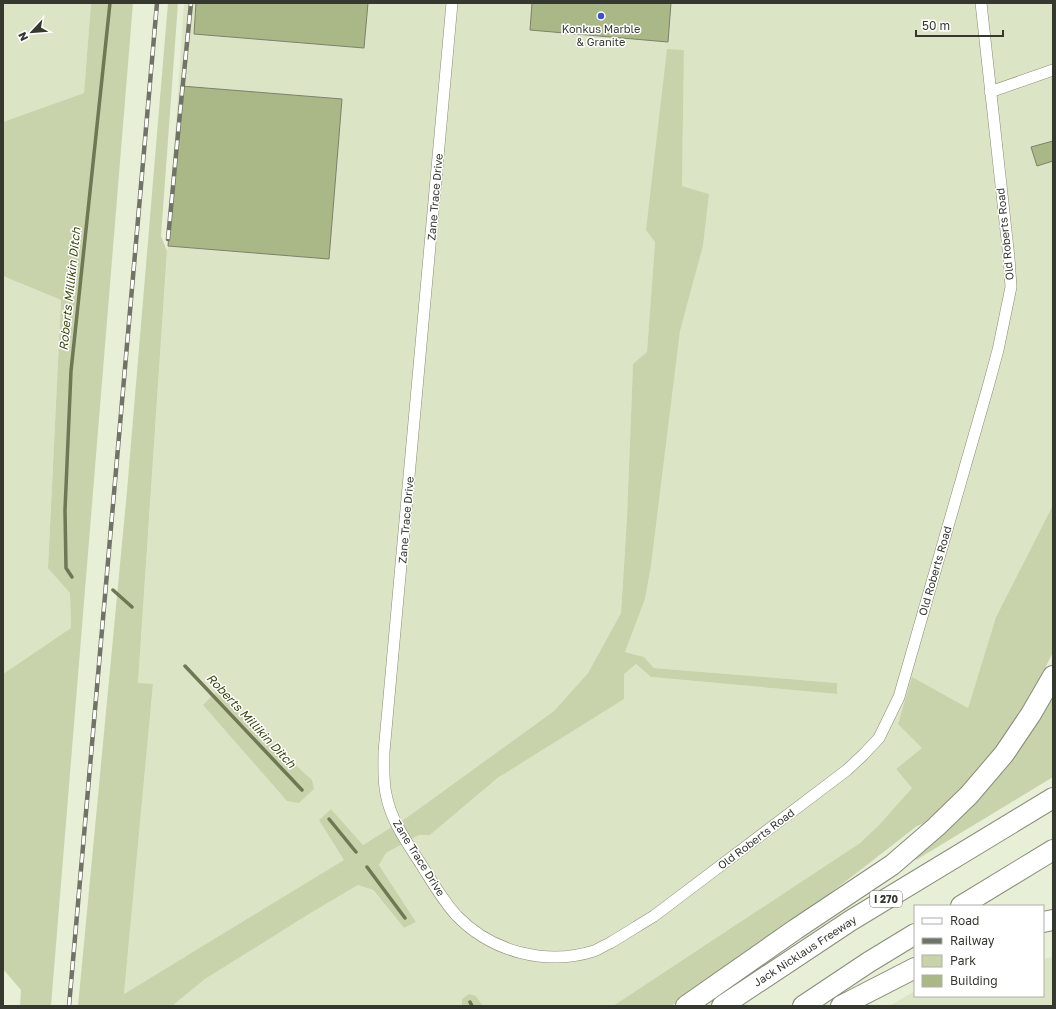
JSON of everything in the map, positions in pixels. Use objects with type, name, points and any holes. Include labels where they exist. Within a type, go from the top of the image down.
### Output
[{"type":"highway","points":[[686,1006],[777,942],[892,865],[936,827],[969,795],[1004,754],[1032,714],[1053,676]]},
{"type":"highway","name":"Jack Nicklaus Freeway","points":[[722,1006],[850,921],[1053,798]]},
{"type":"highway","points":[[963,905],[1053,850]]},
{"type":"highway","points":[[803,1006],[869,962],[914,935]]},
{"type":"highway","points":[[841,1006],[914,969]]},
{"type":"street","name":"Zane Trace Drive","points":[[452,3],[385,746],[385,793],[395,822],[405,840],[450,907],[459,917],[484,937],[505,948],[530,955],[548,957]]},
{"type":"street","name":"Old Roberts Road","points":[[548,957],[562,957],[595,951],[654,916],[847,770],[863,756],[879,738],[899,697],[998,350],[1011,287],[981,3]]},
{"type":"street","points":[[990,92],[1053,70]]},
{"type":"shaded area","points":[[3,3],[91,3],[84,93],[3,122]]},
{"type":"shaded area","points":[[184,3],[1053,3],[1053,505],[996,617],[968,708],[912,678],[922,748],[896,769],[912,788],[879,825],[860,843],[613,1006],[483,1006],[476,996],[462,999],[462,1006],[172,1006],[205,979],[358,885],[372,890],[404,928],[416,922],[379,865],[386,853],[419,835],[430,835],[636,664],[651,677],[837,694],[837,683],[654,668],[644,657],[625,652],[645,599],[651,566],[680,331],[703,246],[709,194],[682,186],[684,51],[655,242],[647,353],[633,365],[627,517],[621,613],[588,673],[554,711],[409,816],[363,845],[331,809],[319,820],[345,860],[124,994],[153,685],[138,684]]},
{"type":"shaded area","points":[[3,276],[61,300],[48,567],[70,593],[71,628],[3,674]]},
{"type":"shaded area","points":[[1053,957],[1053,1006],[889,1006],[914,992],[914,997],[1044,997],[1044,959]]},
{"type":"green space","points":[[91,3],[133,3],[51,1006],[20,1006],[21,990],[3,969],[3,674],[71,628],[70,593],[48,568],[61,300],[3,276],[3,122],[84,93]]},
{"type":"green space","points":[[168,3],[178,3],[161,236],[167,251],[138,683],[153,684],[124,994],[344,860],[319,820],[331,809],[363,845],[409,816],[554,711],[588,673],[621,613],[627,517],[633,364],[647,352],[655,242],[646,230],[667,49],[684,50],[682,186],[709,194],[703,246],[680,331],[651,566],[645,599],[625,652],[644,657],[654,668],[837,683],[837,694],[651,677],[636,664],[624,674],[624,699],[499,777],[430,835],[419,835],[386,853],[379,865],[416,922],[404,928],[373,890],[358,885],[205,979],[172,1006],[78,1006],[127,491]]},
{"type":"green space","points":[[1053,505],[1053,652],[1027,705],[997,748],[971,780],[932,820],[917,826],[783,929],[671,1006],[613,1006],[860,843],[879,825],[912,788],[896,769],[922,748],[898,724],[912,677],[968,708],[996,617]]},
{"type":"green space","points":[[216,692],[312,780],[314,789],[299,803],[287,801],[203,705]]},
{"type":"green space","points":[[1053,695],[1053,777],[916,860],[913,856]]},
{"type":"green space","points":[[469,994],[476,996],[483,1006],[462,1006],[462,999]]},
{"type":"building","points":[[196,3],[368,3],[364,48],[194,34]]},
{"type":"building","name":"Konkus Marble & Granite","points":[[532,3],[671,3],[668,42],[530,30]]},
{"type":"building","points":[[181,86],[342,99],[329,259],[168,246]]},
{"type":"building","points":[[1053,141],[1053,161],[1037,166],[1031,147]]},
{"type":"waterway","name":"Roberts Millikin Ditch","points":[[72,577],[66,568],[65,510],[71,371],[110,3]]},
{"type":"waterway","name":"Roberts Millikin Ditch","points":[[113,590],[132,607]]},
{"type":"waterway","name":"Roberts Millikin Ditch","points":[[185,666],[302,790]]},
{"type":"waterway","name":"Roberts Millikin Ditch","points":[[329,819],[356,852]]},
{"type":"waterway","name":"Roberts Millikin Ditch","points":[[367,867],[405,918]]},
{"type":"waterway","name":"Roberts Millikin Ditch","points":[[470,1002],[472,1006]]},
{"type":"railway","points":[[69,1006],[157,3]]},
{"type":"railway","points":[[168,239],[191,3]]},
{"type":"place","name":"Konkus Marble & Granite","points":[[601,16]]}]
